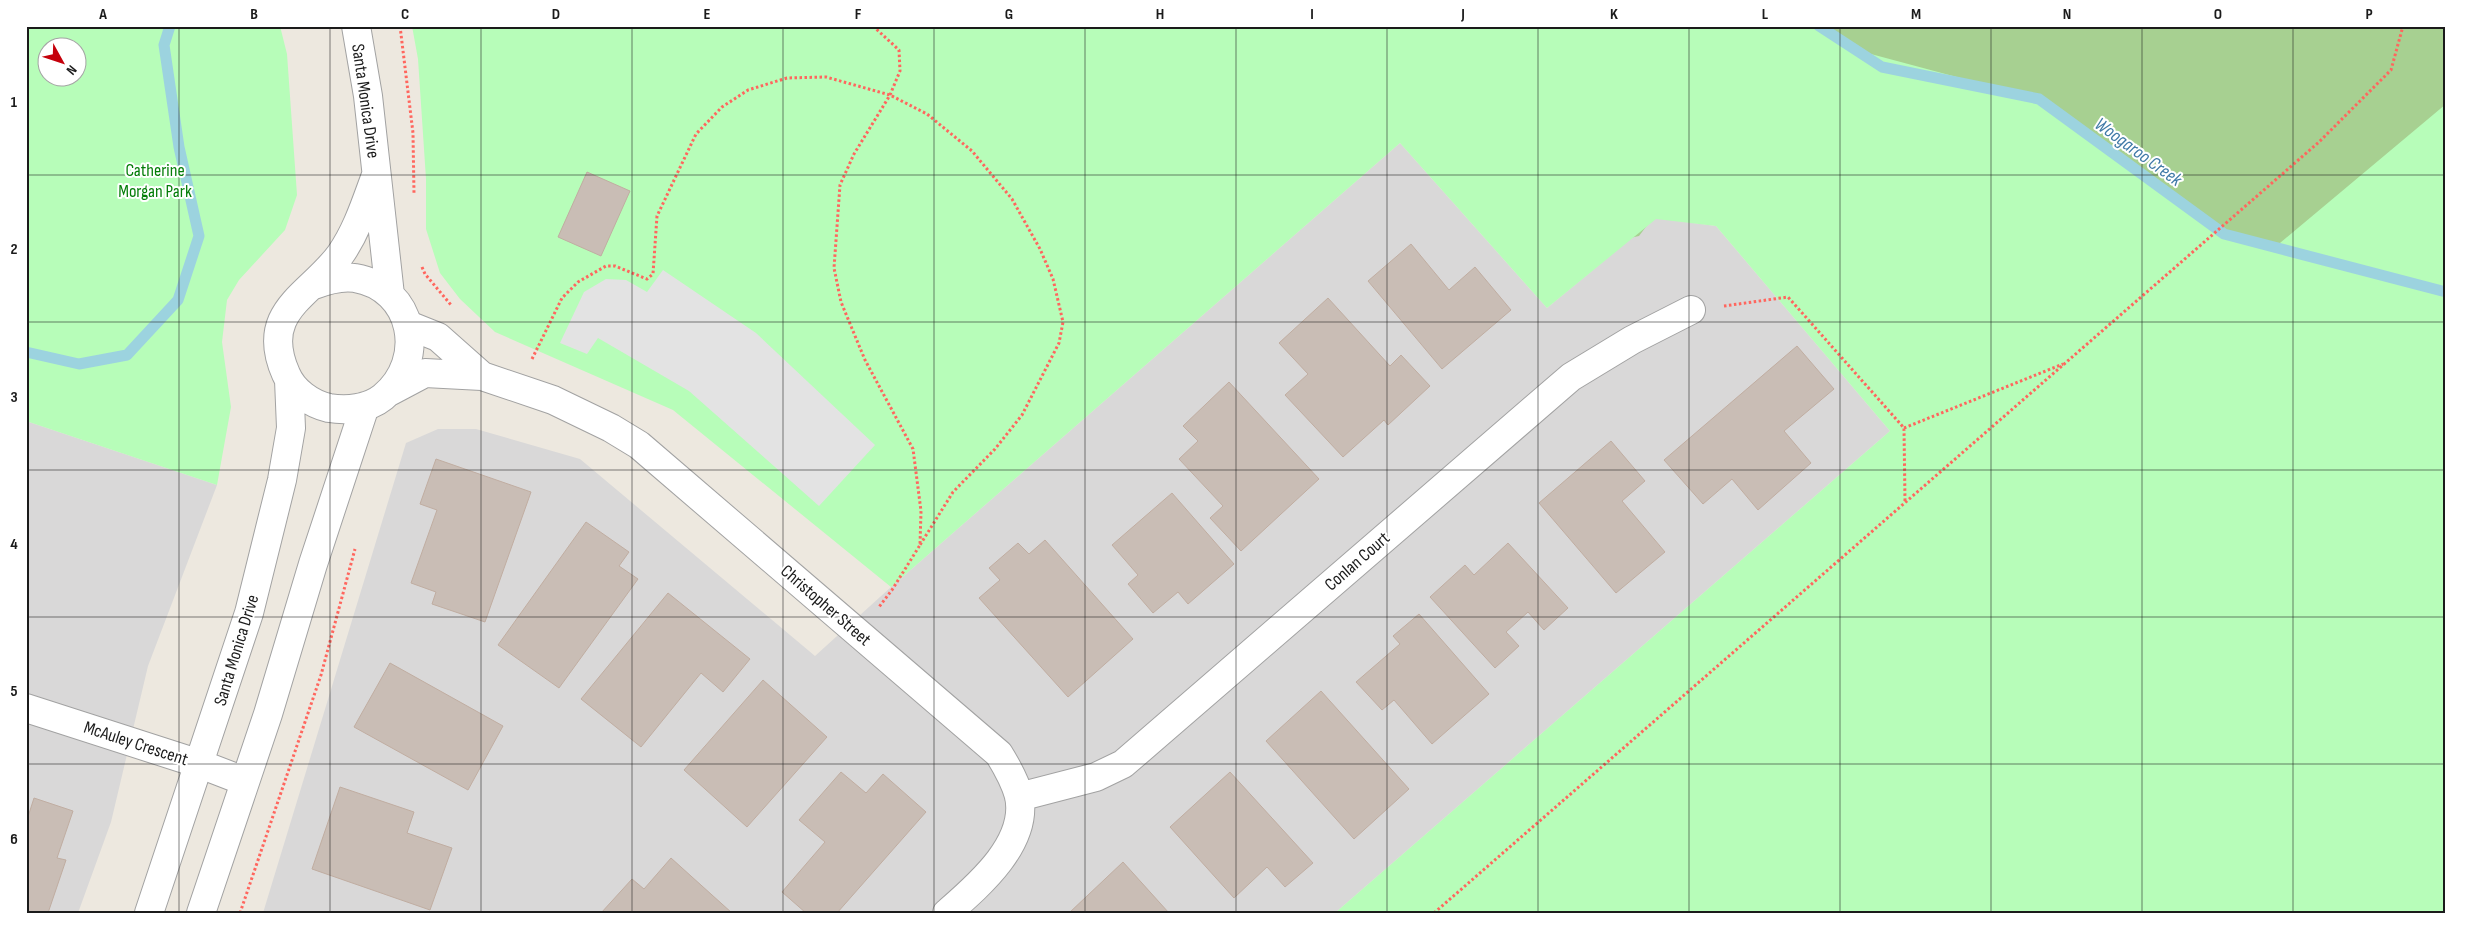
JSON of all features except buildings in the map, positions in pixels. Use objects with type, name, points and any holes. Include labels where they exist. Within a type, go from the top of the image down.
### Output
[{"type":"street","name":"Santa Monica Drive","points":[[356,26],[368,96],[390,295]]},
{"type":"street","name":"Santa Monica Drive","points":[[314,284],[333,278],[354,278],[373,284],[390,295],[401,309],[408,325],[410,343],[408,360],[401,377],[378,400],[365,406],[343,410],[322,406],[303,396],[289,380],[280,360],[278,338],[284,316],[292,304],[314,284],[340,255],[355,230],[376,175]]},
{"type":"street","name":"Conlan Court","points":[[1019,796],[1096,777],[1123,764],[1571,377],[1632,340],[1691,310]]},
{"type":"street","name":"Christopher Street","points":[[408,325],[438,337],[482,376]]},
{"type":"street","name":"Christopher Street","points":[[390,390],[425,373],[482,376],[517,390],[553,400],[639,445],[999,754],[1010,773],[1019,796],[1018,818],[1010,844],[995,868],[947,913]]},
{"type":"street","name":"Santa Monica Drive","points":[[149,913],[249,613],[282,480],[291,428],[289,380]]},
{"type":"street","points":[[201,913],[268,714],[313,564],[365,406]]},
{"type":"street","name":"McAuley Crescent","points":[[26,708],[200,764],[244,781]]},
{"type":"path","points":[[873,26],[898,50],[900,71],[890,95],[854,154],[840,185],[834,268],[841,302],[865,360],[913,449],[921,511],[920,545]]},
{"type":"path","points":[[1434,913],[1905,502],[2068,363],[2319,142],[2390,70],[2404,26]]},
{"type":"path","points":[[517,390],[562,298],[578,282],[606,266],[616,266],[647,279],[653,274],[657,216],[696,134],[722,107],[748,90],[788,78],[826,77],[890,95],[927,114],[972,151],[1012,199],[1040,249],[1053,279],[1063,322],[1059,343],[1022,415],[995,449],[953,492],[892,590],[858,633]]},
{"type":"path","points":[[1691,310],[1788,297],[1904,428],[1905,502]]},
{"type":"path","points":[[1904,428],[2068,363]]},
{"type":"shaded area","points":[[1400,143],[1547,308],[1656,218],[1716,226],[1890,431],[1335,913],[263,913],[406,443],[438,429],[476,429],[580,459],[815,656],[891,587]]},
{"type":"shaded area","points":[[663,270],[756,333],[875,445],[819,506],[689,391],[598,338],[587,354],[560,343],[584,292],[606,279],[626,280],[647,292]]},
{"type":"shaded area","points":[[26,421],[217,485],[148,666],[111,822],[78,913],[26,913]]},
{"type":"green space","name":"Catherine Morgan Park","points":[[26,26],[280,26],[287,54],[297,195],[285,230],[239,280],[227,300],[222,342],[231,407],[217,485],[26,421]]},
{"type":"green space","points":[[412,26],[1819,26],[1856,50],[2039,99],[2224,234],[2274,248],[2446,104],[2446,913],[1335,913],[1890,431],[1716,226],[1656,219],[1547,308],[1400,143],[891,587],[673,410],[495,332],[460,299],[440,273],[426,229],[426,179],[418,59]]},
{"type":"green space","points":[[1404,26],[2446,26],[2446,913],[1679,183],[1639,236],[1578,249]]},
{"type":"waterway","points":[[26,352],[79,364],[127,355],[178,300],[199,236],[179,147],[164,45],[170,26]]},
{"type":"waterway","name":"Woogaroo Creek","points":[[1819,26],[1882,67],[2039,99],[2224,234],[2446,292]]}]
